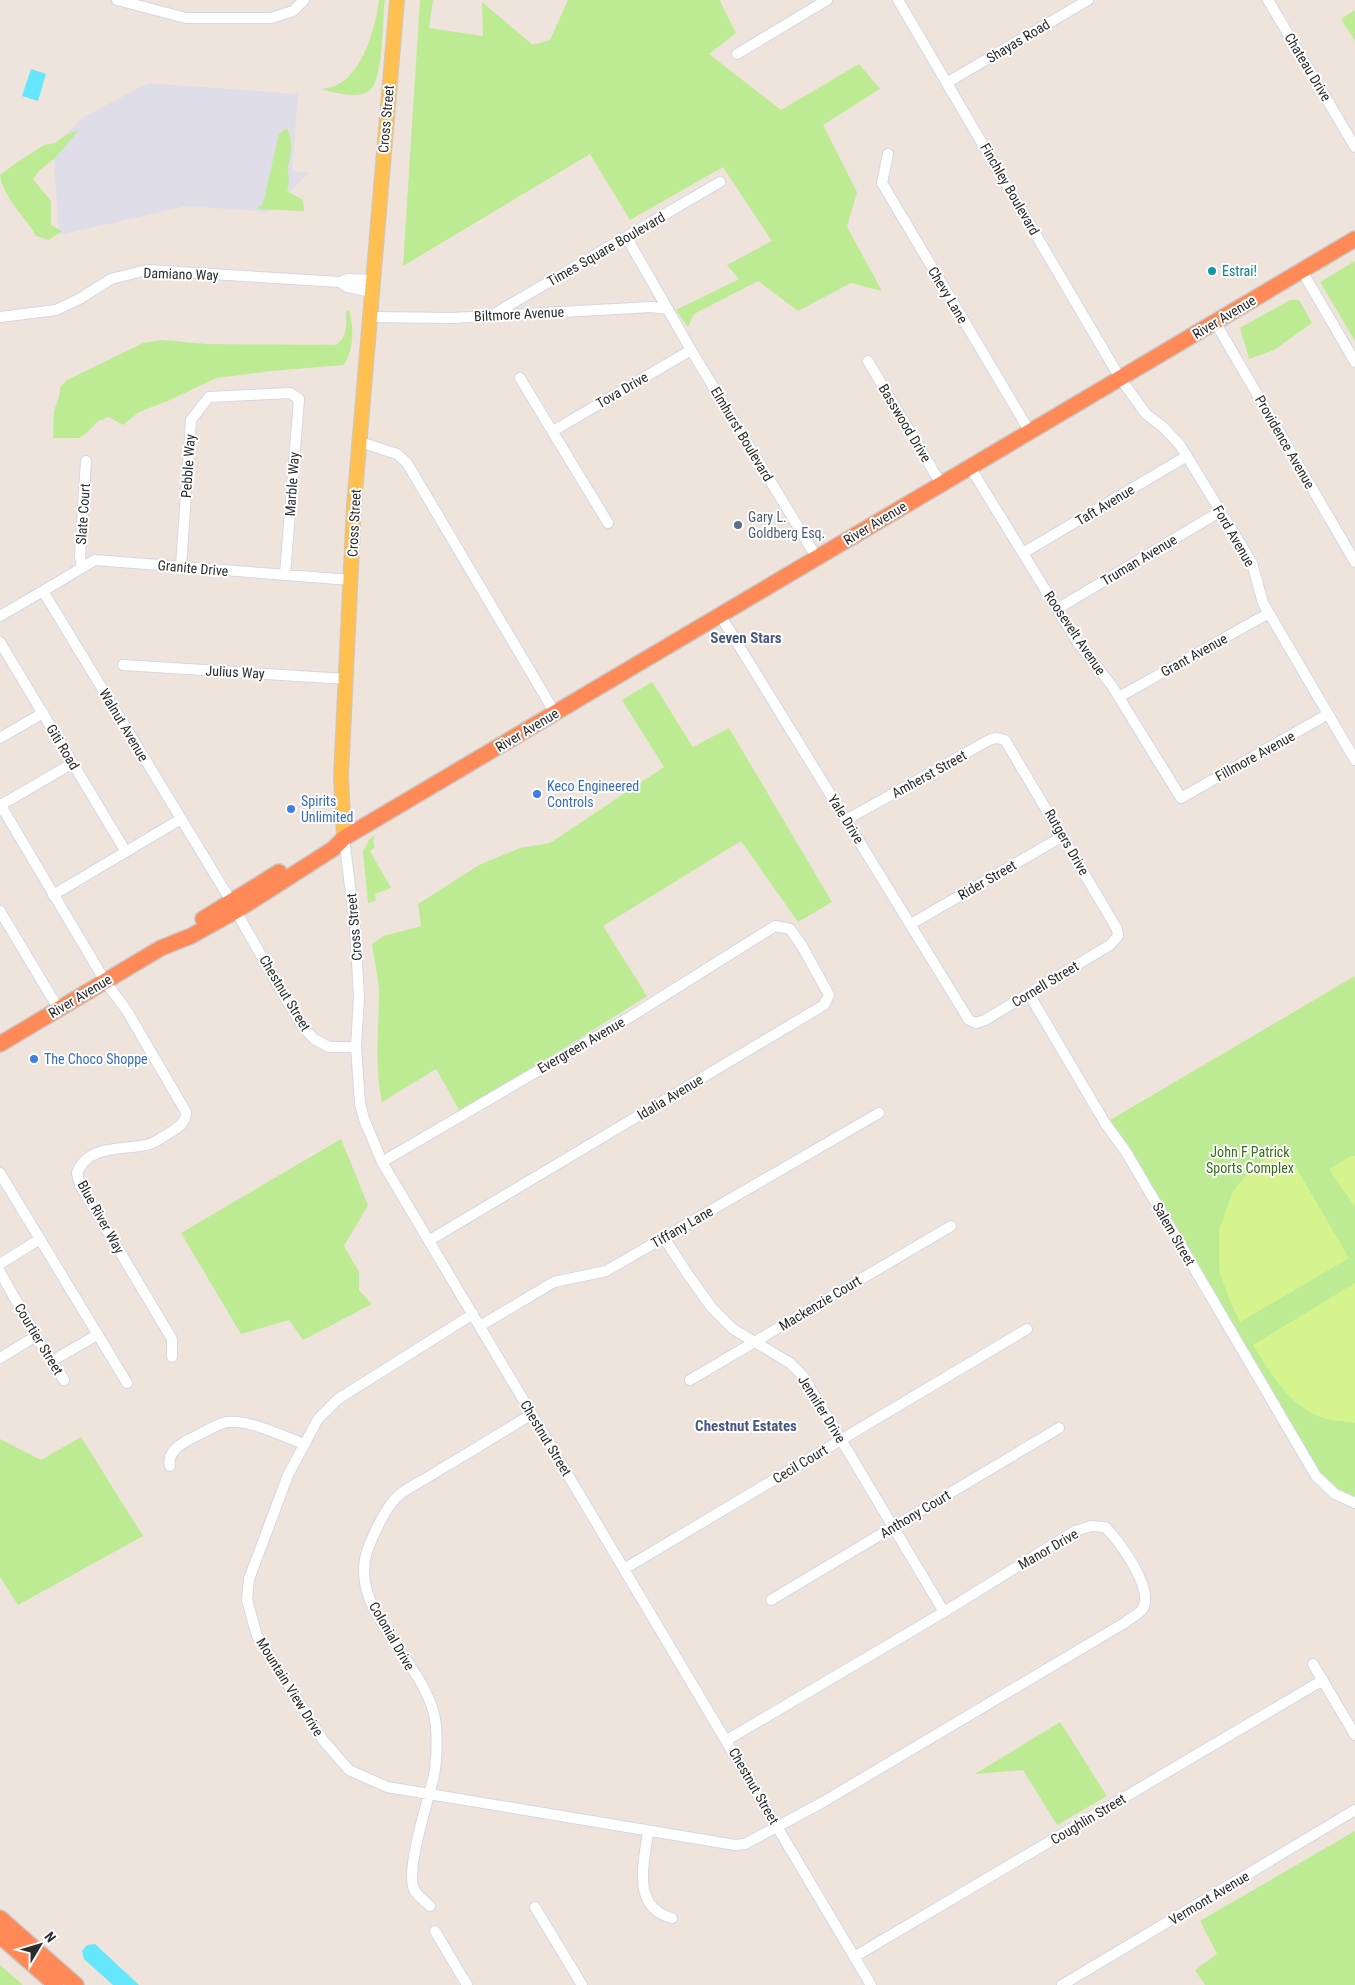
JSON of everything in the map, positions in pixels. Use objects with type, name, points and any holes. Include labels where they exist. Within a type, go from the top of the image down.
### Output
[{"type":"highway","name":"River Avenue","points":[[0,1044],[161,948],[188,928],[234,906],[330,842],[344,838],[1355,239]]},
{"type":"highway","points":[[0,1918],[76,1985]]},
{"type":"highway","points":[[0,1936],[56,1985]]},
{"type":"main road","name":"Cross Street","points":[[344,838],[341,776],[350,580],[372,286],[397,0]]},
{"type":"street","points":[[117,0],[186,18],[271,18],[293,11],[304,0]]},
{"type":"street","points":[[737,54],[827,0]]},
{"type":"street","name":"Finchley Boulevard","points":[[898,0],[948,82],[1120,378]]},
{"type":"street","name":"Shayas Road","points":[[948,82],[1088,0]]},
{"type":"street","name":"Chateau Drive","points":[[1268,0],[1351,131],[1355,147]]},
{"type":"street","name":"Chevy Lane","points":[[888,154],[882,183],[1030,432]]},
{"type":"street","name":"Times Square Boulevard","points":[[492,315],[627,238],[720,182]]},
{"type":"street","name":"Elmhurst Boulevard","points":[[627,238],[691,350],[817,558]]},
{"type":"street","name":"Damiano Way","points":[[0,317],[56,310],[81,298],[111,278],[147,270],[340,282],[347,279],[372,286]]},
{"type":"street","points":[[1302,271],[1355,362]]},
{"type":"street","name":"Biltmore Avenue","points":[[370,317],[452,318],[651,307],[668,309]]},
{"type":"street","name":"Providence Avenue","points":[[1215,322],[1355,562]]},
{"type":"street","name":"Tova Drive","points":[[553,431],[691,350]]},
{"type":"street","name":"Basswood Drive","points":[[868,361],[941,484]]},
{"type":"street","points":[[520,378],[608,523]]},
{"type":"street","name":"Ford Avenue","points":[[1120,378],[1146,414],[1163,427],[1180,445],[1221,511],[1252,563],[1263,603],[1268,613],[1355,760]]},
{"type":"street","name":"Pebble Way","points":[[181,567],[191,420],[209,397],[290,393],[294,396]]},
{"type":"street","name":"Marble Way","points":[[285,575],[299,399],[294,396]]},
{"type":"street","points":[[360,442],[397,454],[407,463],[555,713]]},
{"type":"street","name":"Taft Avenue","points":[[1023,553],[1187,456]]},
{"type":"street","name":"Slate Court","points":[[82,568],[80,556],[86,461]]},
{"type":"street","name":"Roosevelt Avenue","points":[[970,467],[1078,643],[1119,697],[1181,798]]},
{"type":"street","name":"Truman Avenue","points":[[1057,609],[1221,511]]},
{"type":"street","name":"Granite Drive","points":[[43,591],[95,560],[350,580]]},
{"type":"street","points":[[0,616],[43,591]]},
{"type":"street","name":"Walnut Avenue","points":[[43,591],[234,906]]},
{"type":"street","name":"Grant Avenue","points":[[1119,697],[1268,613]]},
{"type":"street","name":"Yale Drive","points":[[720,615],[969,1020],[972,1021]]},
{"type":"street","name":"Giti Road","points":[[0,642],[126,852]]},
{"type":"street","name":"Julius Way","points":[[123,665],[346,679]]},
{"type":"street","points":[[0,738],[43,713]]},
{"type":"street","name":"Fillmore Avenue","points":[[1181,798],[1328,714]]},
{"type":"street","name":"Amherst Street","points":[[846,820],[991,738],[1006,740],[1011,746]]},
{"type":"street","name":"Rutgers Drive","points":[[1011,746],[1117,929],[1118,936],[1116,940]]},
{"type":"street","points":[[73,763],[0,805],[106,981]]},
{"type":"street","points":[[53,895],[181,819]]},
{"type":"street","name":"Rider Street","points":[[911,924],[1063,836]]},
{"type":"street","name":"Cross Street","points":[[344,838],[355,926],[359,997],[356,1047]]},
{"type":"street","name":"Chestnut Street","points":[[234,906],[287,1001],[314,1040],[329,1047],[356,1047],[362,1111],[382,1162],[871,1985]]},
{"type":"street","points":[[0,911],[58,1008]]},
{"type":"street","name":"Evergreen Avenue","points":[[382,1162],[630,1017],[775,926],[778,927]]},
{"type":"street","name":"Idalia Avenue","points":[[430,1240],[824,1005],[829,996],[802,946],[790,929],[778,927]]},
{"type":"street","name":"Cornell Street","points":[[972,1021],[976,1023],[985,1020],[1110,946],[1116,940]]},
{"type":"street","name":"Blue River Way","points":[[106,981],[127,1010],[184,1106],[186,1118],[178,1128],[156,1141],[143,1145],[103,1151],[83,1162],[77,1173],[78,1178],[172,1339],[172,1357]]},
{"type":"street","name":"Salem Street","points":[[1029,994],[1106,1123],[1126,1152],[1316,1476],[1335,1494],[1355,1503]]},
{"type":"street","name":"Tiffany Lane","points":[[480,1326],[554,1282],[606,1271],[879,1113]]},
{"type":"street","points":[[0,1173],[127,1383]]},
{"type":"street","name":"Mackenzie Court","points":[[690,1380],[951,1226]]},
{"type":"street","points":[[0,1264],[40,1238]]},
{"type":"street","name":"Jennifer Drive","points":[[664,1238],[712,1308],[733,1329],[790,1363],[803,1376],[944,1612]]},
{"type":"street","name":"Courtier Street","points":[[0,1272],[36,1336],[64,1380]]},
{"type":"street","name":"Mountain View Drive","points":[[473,1314],[338,1399],[318,1419],[288,1476],[249,1579],[248,1600],[250,1615],[257,1636],[323,1740],[349,1770],[387,1787],[691,1838]]},
{"type":"street","name":"Cecil Court","points":[[624,1569],[1027,1329]]},
{"type":"street","points":[[52,1361],[97,1335]]},
{"type":"street","points":[[0,1358],[36,1336]]},
{"type":"street","name":"Colonial Drive","points":[[430,1906],[414,1890],[412,1881],[413,1861],[434,1773],[437,1746],[436,1724],[432,1706],[372,1604],[366,1587],[364,1568],[367,1552],[375,1532],[399,1496],[532,1414]]},
{"type":"street","points":[[170,1466],[169,1460],[172,1453],[180,1444],[225,1422],[247,1424],[305,1444]]},
{"type":"street","name":"Anthony Court","points":[[772,1600],[1059,1428]]},
{"type":"street","name":"Manor Drive","points":[[691,1838],[735,1846],[746,1844],[778,1828],[1126,1622],[1142,1609],[1146,1596],[1138,1574],[1117,1538],[1105,1527],[1091,1526],[1075,1531],[944,1612],[727,1740]]},
{"type":"street","points":[[1313,1664],[1355,1735]]},
{"type":"street","name":"Coughlin Street","points":[[854,1957],[1322,1680]]},
{"type":"street","name":"Vermont Avenue","points":[[1062,1985],[1355,1810]]},
{"type":"street","points":[[648,1832],[642,1880],[643,1890],[651,1904],[662,1916],[672,1918]]},
{"type":"street","points":[[535,1908],[582,1985]]},
{"type":"street","points":[[435,1930],[467,1985]]},
{"type":"shaded area","points":[[148,83],[298,94],[292,171],[309,173],[268,212],[187,206],[59,235],[53,148],[82,118]]},
{"type":"green space","points":[[379,0],[385,0],[382,47],[378,72],[371,89],[355,95],[340,94],[322,89],[335,86],[346,79],[361,60],[375,23]]},
{"type":"green space","points":[[420,0],[433,0],[429,28],[483,36],[482,2],[533,45],[550,40],[568,0],[721,0],[736,33],[709,54],[781,110],[859,64],[880,89],[823,125],[857,192],[847,227],[882,291],[851,283],[798,311],[758,281],[694,314],[688,327],[676,310],[739,279],[727,265],[772,241],[723,167],[630,220],[590,154],[403,266]]},
{"type":"green space","points":[[1355,10],[1355,41],[1341,19]]},
{"type":"green space","points":[[287,128],[291,138],[291,148],[287,191],[303,200],[304,211],[256,209],[262,205],[264,199],[279,134]]},
{"type":"green space","points":[[79,130],[56,157],[39,171],[33,179],[51,201],[51,225],[62,231],[49,240],[36,236],[5,192],[0,175],[44,145],[55,143],[66,135]]},
{"type":"green space","points":[[1355,261],[1355,341],[1320,282]]},
{"type":"green space","points":[[1290,300],[1299,300],[1312,323],[1274,350],[1249,359],[1240,328]]},
{"type":"green space","points":[[349,310],[352,338],[350,352],[344,365],[216,378],[170,400],[139,412],[123,425],[109,417],[98,421],[88,432],[79,438],[53,438],[54,411],[60,387],[67,380],[143,343],[162,340],[207,344],[336,345],[343,338],[346,326],[346,311]]},
{"type":"green space","points":[[652,682],[693,747],[729,728],[832,902],[798,922],[741,841],[603,926],[647,996],[461,1113],[436,1069],[382,1102],[378,1075],[379,990],[372,944],[383,936],[421,926],[418,904],[479,865],[520,848],[550,843],[664,767],[622,700]]},
{"type":"green space","points":[[375,835],[373,841],[375,847],[370,851],[391,888],[375,894],[376,901],[368,903],[363,852],[369,840]]},
{"type":"green space","name":"John F Patrick Sports Complex","points":[[1355,976],[1355,1503],[1316,1476],[1105,1123]]},
{"type":"green space","points":[[341,1139],[368,1205],[344,1246],[359,1272],[359,1290],[372,1304],[303,1340],[289,1320],[241,1334],[181,1233]]},
{"type":"green space","points":[[1284,1147],[1349,1258],[1240,1322],[1219,1270],[1219,1230],[1233,1191],[1252,1168]]},
{"type":"green space","points":[[1351,1156],[1355,1156],[1355,1207],[1329,1169]]},
{"type":"green space","points":[[1355,1283],[1355,1423],[1325,1418],[1299,1405],[1281,1387],[1253,1345]]},
{"type":"green space","points":[[81,1437],[143,1536],[18,1605],[0,1577],[0,1439],[41,1460]]},
{"type":"green space","points":[[1060,1722],[1107,1796],[1057,1825],[1023,1770],[975,1774]]},
{"type":"green space","points":[[1355,1831],[1355,1985],[1205,1985],[1195,1970],[1217,1954],[1200,1921]]},
{"type":"green space","points":[[0,1965],[23,1985],[0,1985]]},
{"type":"water","points":[[31,69],[46,74],[38,101],[22,96]]},
{"type":"water","points":[[95,1944],[139,1985],[113,1985],[84,1959],[82,1951],[87,1945]]},
{"type":"place","name":"Estrai!","points":[[1212,271]]},
{"type":"place","name":"Gary L. Goldberg Esq.","points":[[738,525]]},
{"type":"place","name":"Keco Engineered Controls","points":[[537,794]]},
{"type":"place","name":"Spirits Unlimited","points":[[291,809]]},
{"type":"place","name":"The Choco Shoppe","points":[[34,1059]]},
{"type":"district","name":"Seven Stars","points":[[746,638]]},
{"type":"district","name":"Chestnut Estates","points":[[746,1426]]}]
